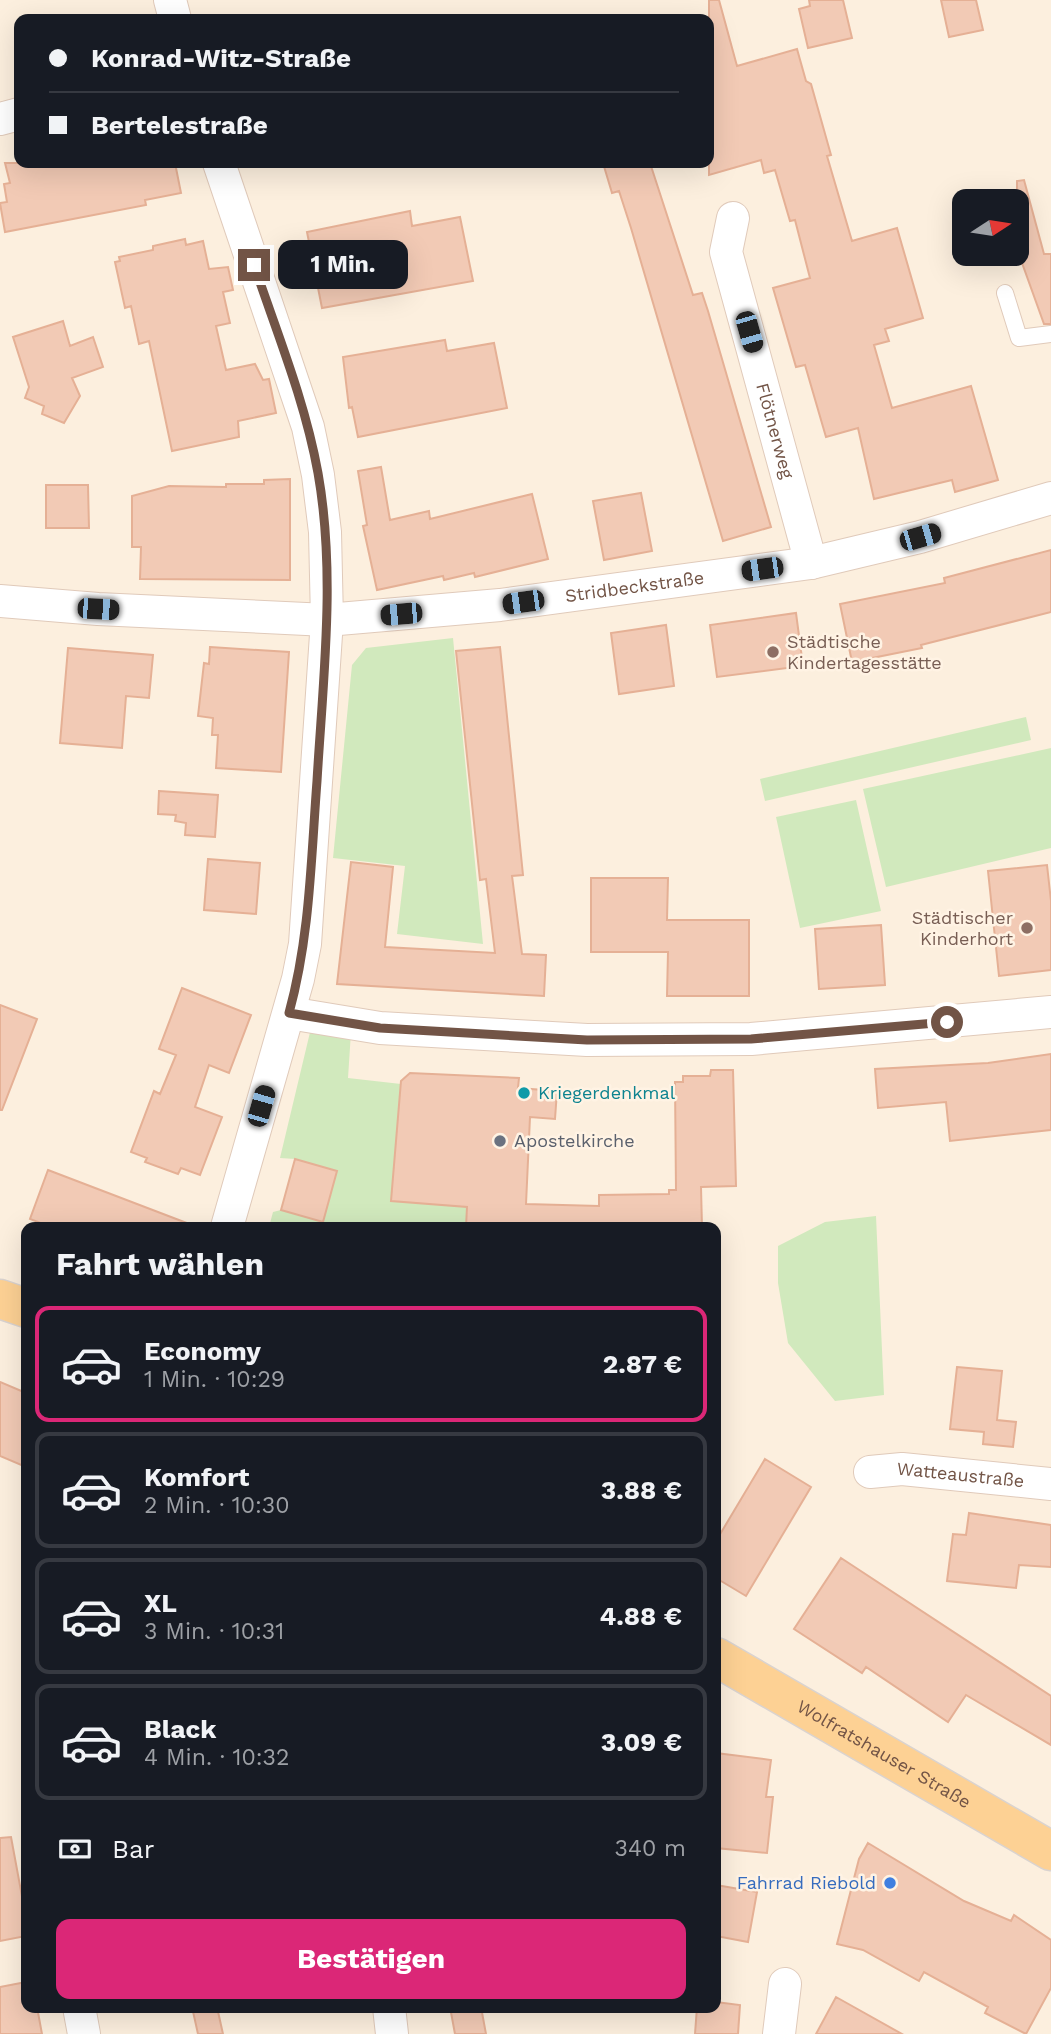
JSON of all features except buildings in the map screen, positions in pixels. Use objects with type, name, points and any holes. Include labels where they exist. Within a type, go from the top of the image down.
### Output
[{"type":"main road","points":[[0,1299],[21,1306]]},
{"type":"main road","name":"Wolfratshauser Straße","points":[[721,1660],[1051,1851]]},
{"type":"street","points":[[221,168],[308,427],[318,475],[325,532],[327,620],[305,944],[289,1013],[228,1222]]},
{"type":"street","name":"Flötnerweg","points":[[733,218],[726,252],[811,563]]},
{"type":"street","name":"Stridbeckstraße","points":[[0,601],[98,609],[327,620],[500,605],[811,563],[920,537],[1051,498]]},
{"type":"street","points":[[289,1013],[380,1028],[595,1040],[751,1039],[1051,1012]]},
{"type":"street","name":"Watteaustraße","points":[[870,1472],[902,1469],[1051,1484]]},
{"type":"street","points":[[779,2034],[785,1984]]},
{"type":"street","points":[[80,2013],[84,2034]]},
{"type":"street","points":[[390,2013],[393,2034]]},
{"type":"lane","points":[[1005,293],[1019,338],[1051,334]]},
{"type":"green space","points":[[453,638],[483,944],[397,934],[405,866],[333,858],[352,665],[366,648]]},
{"type":"green space","points":[[1026,717],[1031,740],[765,801],[760,779]]},
{"type":"green space","points":[[1051,748],[1051,848],[886,887],[863,789]]},
{"type":"green space","points":[[856,800],[881,911],[800,928],[776,817]]},
{"type":"green space","points":[[312,1024],[351,1032],[348,1078],[401,1084],[391,1200],[467,1207],[466,1222],[323,1222],[337,1171],[295,1159],[280,1158]]},
{"type":"green space","points":[[281,1210],[323,1222],[270,1222],[273,1212]]},
{"type":"green space","points":[[876,1216],[884,1395],[835,1401],[788,1343],[778,1283],[778,1246],[825,1222]]},
{"type":"place","name":"Städtische Kindertagesstätte","points":[[773,652]]},
{"type":"place","name":"Städtischer Kinderhort","points":[[1027,928]]},
{"type":"place","name":"Kriegerdenkmal","points":[[524,1093]]},
{"type":"place","name":"Apostelkirche","points":[[500,1141]]},
{"type":"place","name":"Fahrrad Riebold","points":[[890,1883]]},
{"type":"route","points":[[254,265],[308,427],[318,475],[325,532],[327,620],[311,865],[305,944],[289,1013],[356,1026],[587,1040],[751,1039],[947,1022]]}]
